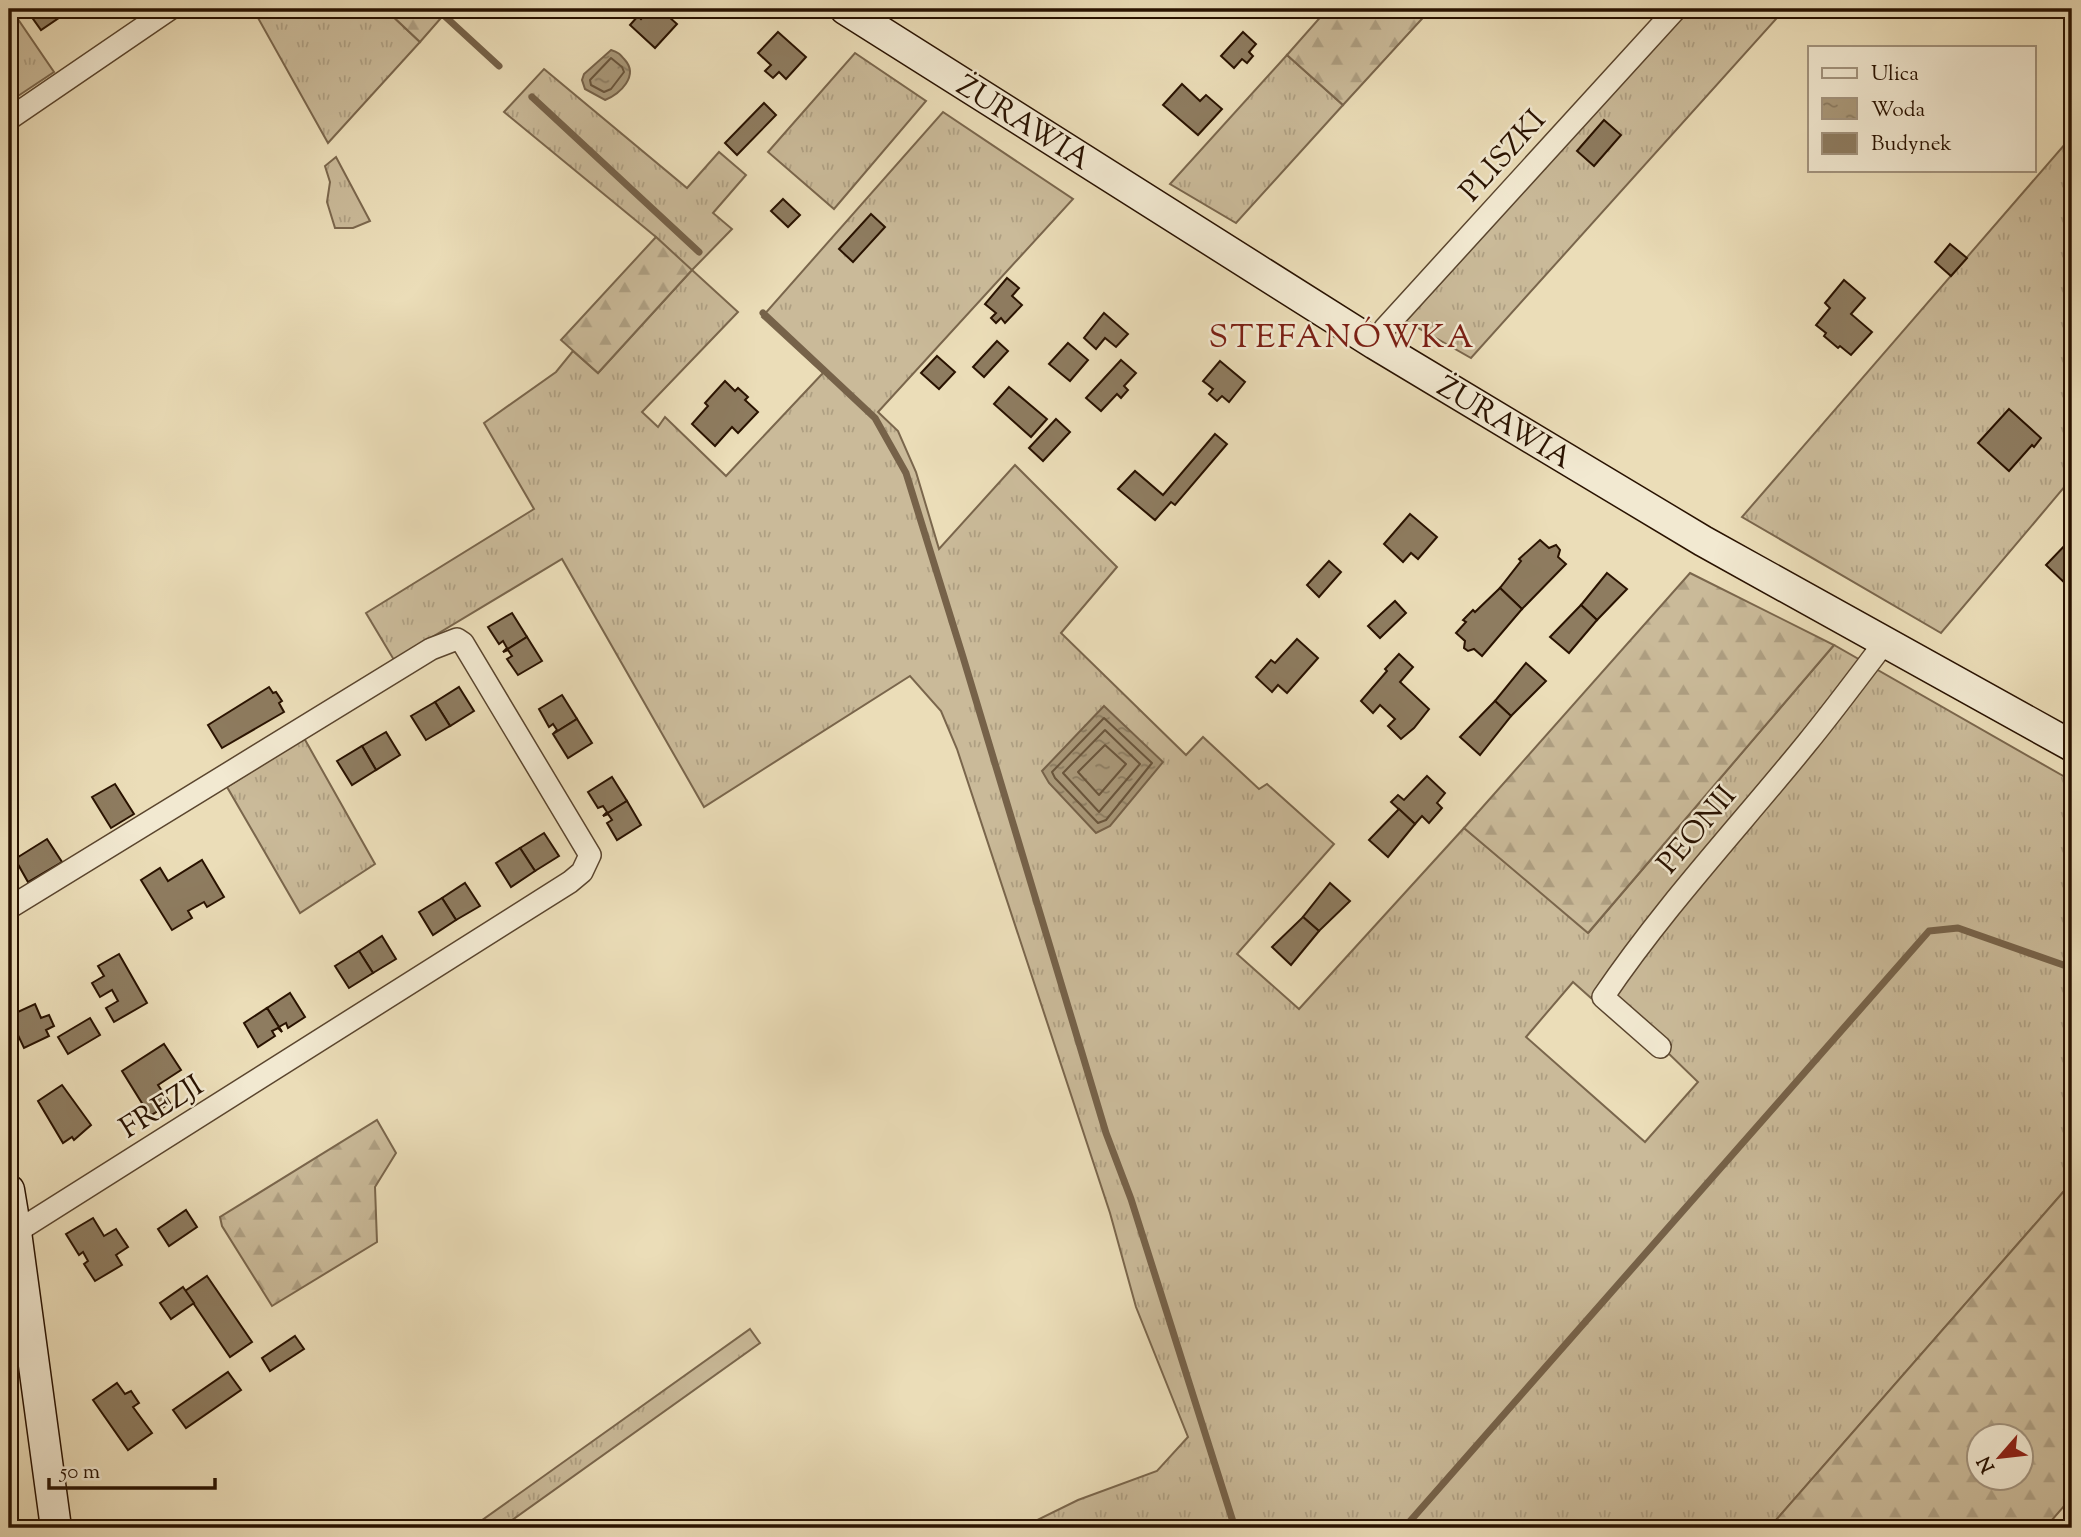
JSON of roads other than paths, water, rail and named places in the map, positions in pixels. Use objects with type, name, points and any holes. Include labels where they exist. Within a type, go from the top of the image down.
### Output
[{"type":"main road","name":"ŻURAWIA","points":[[845,9],[1375,344],[1703,541],[2072,746]]},
{"type":"main road","points":[[9,1190],[56,1528]]},
{"type":"street","points":[[9,119],[170,9]]},
{"type":"street","name":"PLISZKI","points":[[1375,344],[1385,328],[1676,9]]},
{"type":"street","name":"FREZJI","points":[[9,908],[431,649],[457,639],[463,643],[590,855],[582,872],[570,883],[16,1231]]},
{"type":"street","name":"PEONII","points":[[1660,1047],[1603,997],[1701,867],[1807,744],[1885,642]]},
{"type":"water","points":[[611,50],[623,58],[630,72],[622,89],[605,100],[585,89],[582,80],[584,74]]},
{"type":"water","points":[[1104,706],[1163,762],[1110,826],[1096,833],[1049,783],[1042,771]]},
{"type":"waterway","points":[[437,9],[499,66]]},
{"type":"waterway","points":[[532,97],[699,252]]},
{"type":"waterway","points":[[763,313],[875,418],[906,473],[1106,1133],[1131,1199],[1235,1528]]},
{"type":"waterway","points":[[1404,1528],[1929,931],[1958,928],[2072,968]]},
{"type":"district","name":"STEFANÓWKA","points":[[1342,335]]}]
